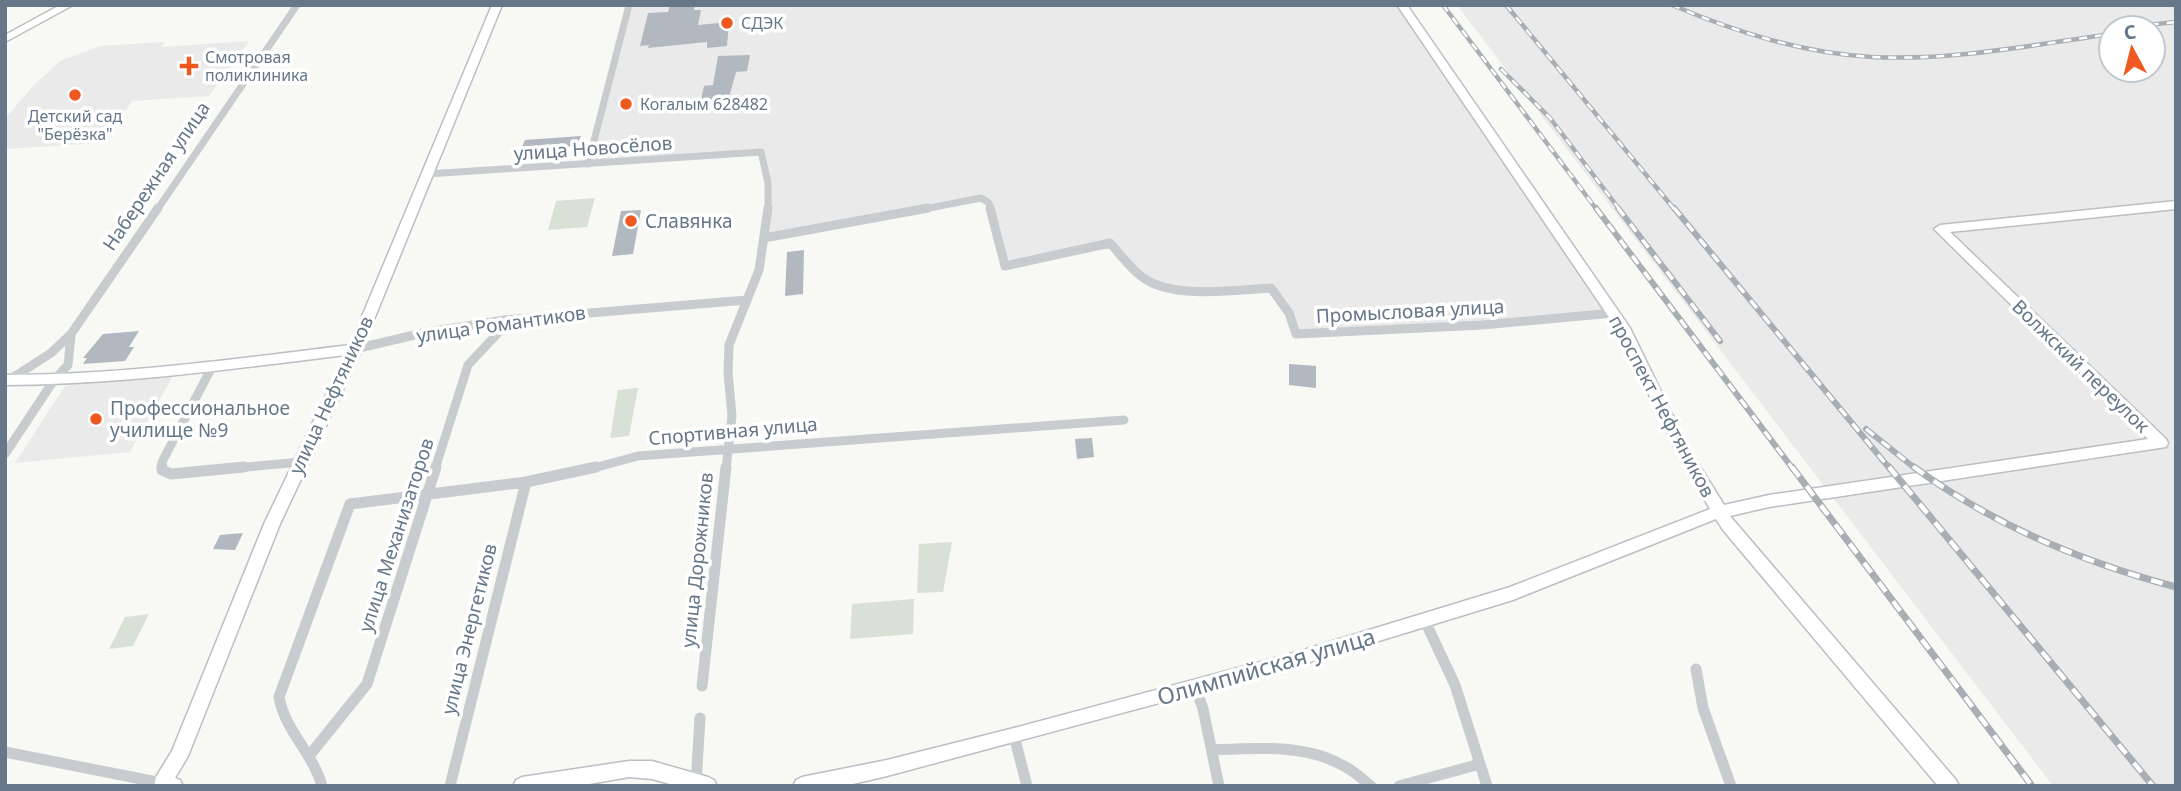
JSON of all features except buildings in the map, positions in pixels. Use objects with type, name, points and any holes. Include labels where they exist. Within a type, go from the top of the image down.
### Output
[{"type":"street","points":[[5,39],[70,5]]},
{"type":"street","name":"Набережная улица","points":[[7,380],[51,353],[71,334],[297,5]]},
{"type":"street","name":"улица Нефтяников","points":[[168,784],[300,461],[355,349],[497,5]]},
{"type":"street","points":[[588,164],[629,5]]},
{"type":"street","name":"проспект Нефтяников","points":[[1402,5],[1614,313],[1634,348],[1682,449],[1719,512],[1746,548],[1906,731],[1950,786]]},
{"type":"street","name":"улица Новосёлов","points":[[428,174],[761,152]]},
{"type":"street","name":"улица Дорожников","points":[[702,685],[732,416],[727,374],[729,346],[757,276],[764,238],[767,179],[761,152]]},
{"type":"street","name":"Промысловая улица","points":[[764,238],[981,198],[989,203],[1005,266],[1110,243],[1140,275],[1156,285],[1178,288],[1271,288],[1286,307],[1296,334],[1493,324],[1614,313]]},
{"type":"street","name":"Волжский переулок","points":[[1719,512],[1769,502],[2161,443],[1940,229],[2176,205]]},
{"type":"street","name":"улица Романтиков","points":[[7,380],[54,380],[212,367],[355,349],[427,332],[505,320],[747,300]]},
{"type":"street","name":"улица Механизаторов","points":[[310,756],[367,684],[468,365],[474,356],[498,335],[505,320]]},
{"type":"street","name":"Набережная улица","points":[[5,454],[54,380],[68,365],[71,334]]},
{"type":"street","points":[[212,367],[162,462],[162,470],[171,474],[300,461]]},
{"type":"street","name":"Спортивная улица","points":[[310,756],[284,720],[279,697],[350,504],[526,482],[544,476],[591,469],[618,458],[1124,419]]},
{"type":"street","name":"улица Энергетиков","points":[[450,786],[526,482]]},
{"type":"street","name":"Олимпийская улица","points":[[802,786],[860,775],[1014,736],[1425,621],[1513,593],[1719,512]]},
{"type":"street","points":[[1425,621],[1450,673],[1487,786]]},
{"type":"street","points":[[1696,669],[1703,708],[1731,786]]},
{"type":"street","points":[[1195,686],[1203,709],[1219,786]]},
{"type":"street","points":[[534,784],[628,769],[652,770],[700,785],[700,718]]},
{"type":"street","points":[[1014,736],[1027,786]]},
{"type":"street","points":[[1212,750],[1267,748],[1337,761],[1371,786]]},
{"type":"street","points":[[5,752],[168,784]]},
{"type":"street","points":[[310,756],[321,776],[323,786]]},
{"type":"street","points":[[1399,786],[1480,765]]},
{"type":"shaded area","points":[[629,5],[1402,5],[1614,313],[1296,334],[1271,288],[1232,290],[1156,285],[1110,243],[1005,266],[987,200],[764,238],[767,192],[760,152],[588,164]]},
{"type":"shaded area","points":[[1457,5],[2176,5],[2176,786],[2053,786]]},
{"type":"shaded area","name":"Детский сад \"Берёзка\"","points":[[249,41],[209,96],[132,101],[101,143],[5,149],[5,119],[31,88],[60,61],[100,46],[164,42],[162,47]]},
{"type":"shaded area","points":[[595,198],[587,227],[548,230],[556,201]]},
{"type":"shaded area","name":"Профессиональное училище №9","points":[[173,376],[130,452],[15,463],[65,386]]},
{"type":"shaded area","points":[[638,388],[629,436],[610,438],[618,390]]},
{"type":"shaded area","points":[[952,542],[943,592],[917,593],[919,544]]},
{"type":"shaded area","points":[[914,599],[913,634],[850,639],[852,604]]},
{"type":"shaded area","points":[[149,614],[133,646],[109,649],[125,617]]},
{"type":"railway","points":[[1443,5],[1597,210]]},
{"type":"railway","points":[[1506,5],[1675,210]]},
{"type":"railway","points":[[1672,5],[1770,40],[1820,51],[1872,57],[1932,57],[2097,36]]},
{"type":"railway","points":[[2167,23],[2176,22]]},
{"type":"railway","points":[[1501,69],[1550,118],[1620,210]]},
{"type":"railway","points":[[1596,208],[1793,469]]},
{"type":"railway","points":[[1618,208],[1720,341]]},
{"type":"railway","points":[[1674,208],[1890,469]]},
{"type":"railway","points":[[1866,429],[1916,469]]},
{"type":"railway","points":[[1792,467],[2032,786]]},
{"type":"railway","points":[[1889,467],[2153,786]]},
{"type":"railway","points":[[1914,467],[1975,507],[2039,539],[2107,566],[2176,587]]},
{"type":"place","name":"СДЭК","points":[[727,23]]},
{"type":"place","name":"Смотровая поликлиника","points":[[189,66]]},
{"type":"place","name":"Детский сад \"Берёзка\"","points":[[75,95]]},
{"type":"place","name":"Когалым 628482","points":[[626,104]]},
{"type":"place","name":"Славянка","points":[[631,221]]},
{"type":"place","name":"Профессиональное училище №9","points":[[96,419]]}]
